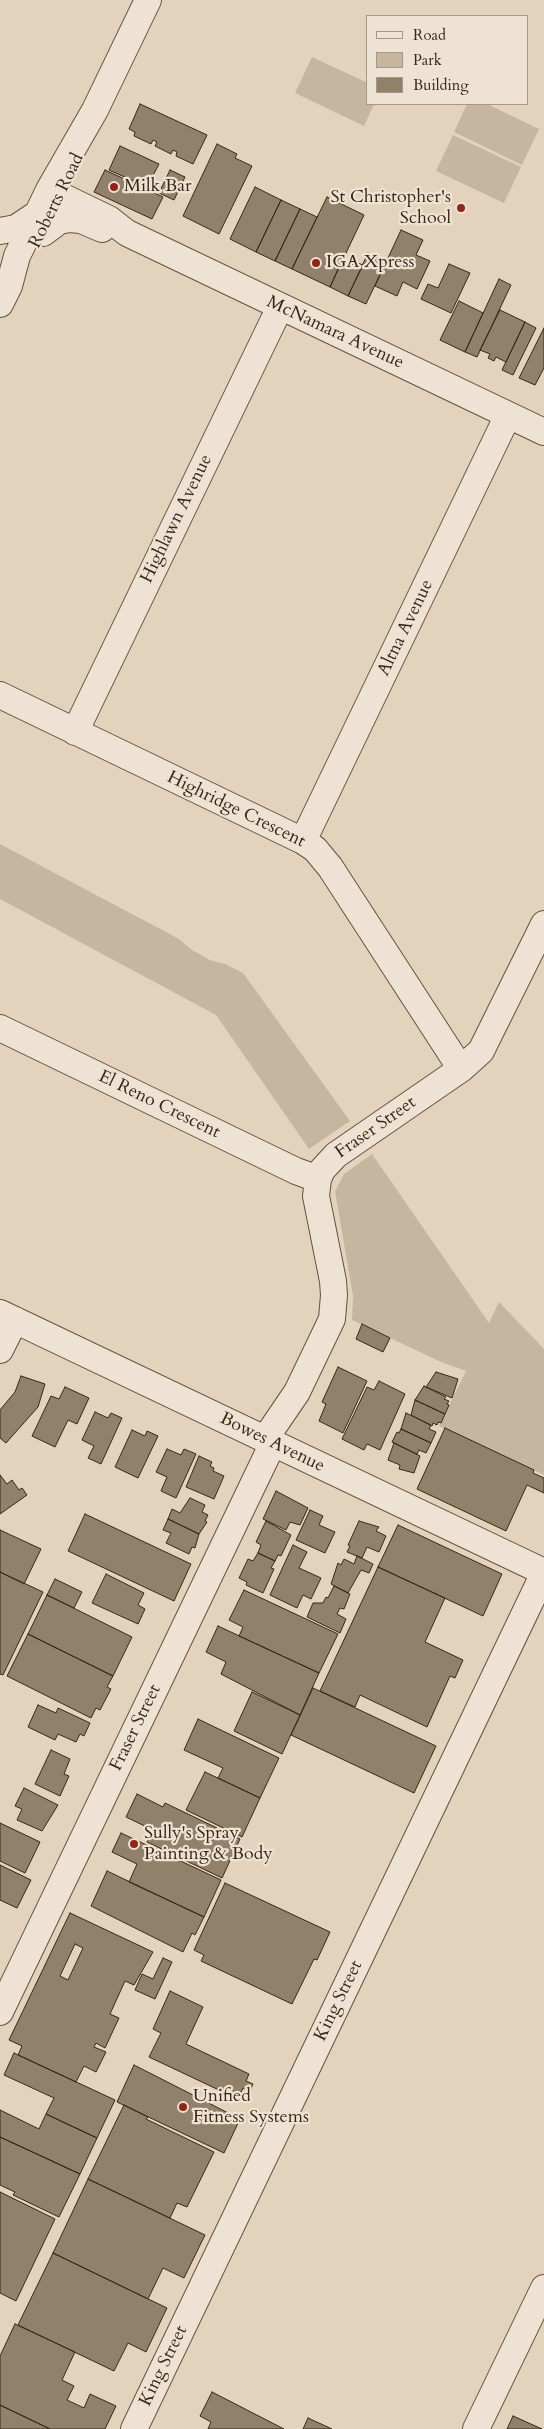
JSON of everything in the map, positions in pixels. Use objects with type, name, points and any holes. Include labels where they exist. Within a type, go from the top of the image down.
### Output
[{"type":"street","name":"Roberts Road","points":[[4,295],[15,255],[40,223],[148,0]]},
{"type":"street","name":"McNamara Avenue","points":[[55,193],[109,219],[126,233],[544,432]]},
{"type":"street","name":"McNamara Avenue","points":[[0,231],[69,219],[82,220],[111,232],[126,233]]},
{"type":"street","name":"Highlawn Avenue","points":[[75,732],[280,307]]},
{"type":"street","name":"Altna Avenue","points":[[304,841],[508,415]]},
{"type":"street","name":"Highridge Crescent","points":[[0,695],[304,841],[315,849],[330,868],[461,1069]]},
{"type":"street","name":"Fraser Street","points":[[0,2012],[328,1327],[334,1307],[333,1281],[316,1196],[318,1179],[328,1162],[336,1155],[461,1069],[481,1051],[544,924]]},
{"type":"street","name":"El Reno Crescent","points":[[0,1028],[296,1171],[318,1179]]},
{"type":"street","points":[[0,1350],[7,1316]]},
{"type":"street","name":"Bowes Avenue","points":[[7,1316],[544,1573]]},
{"type":"street","name":"King Street","points":[[134,2429],[544,1573]]},
{"type":"street","points":[[476,2429],[544,2288]]},
{"type":"green space","points":[[312,57],[366,82],[366,105],[374,105],[364,126],[295,93]]},
{"type":"green space","points":[[467,105],[489,105],[539,129],[522,165],[454,132]]},
{"type":"green space","points":[[453,135],[521,167],[504,203],[436,171]]},
{"type":"green space","points":[[0,844],[179,939],[192,950],[210,960],[225,964],[243,973],[350,1121],[309,1149],[216,1015],[0,899]]},
{"type":"green space","points":[[372,1154],[489,1323],[499,1302],[544,1349],[544,1475],[439,1426],[466,1371],[441,1362],[352,1320],[353,1296],[335,1191],[344,1174]]},
{"type":"building","points":[[140,104],[207,135],[193,164],[176,156],[177,152],[173,150],[171,154],[155,146],[157,142],[153,140],[151,144],[134,136],[135,132],[129,129]]},
{"type":"building","points":[[217,144],[237,154],[235,158],[252,166],[219,234],[183,216]]},
{"type":"building","points":[[120,146],[159,164],[147,187],[109,170]]},
{"type":"building","points":[[105,170],[163,197],[152,219],[94,192]]},
{"type":"building","points":[[170,170],[185,177],[174,200],[159,193]]},
{"type":"building","points":[[255,187],[281,200],[256,252],[230,239]]},
{"type":"building","points":[[327,197],[364,215],[330,287],[292,269]]},
{"type":"building","points":[[281,200],[300,209],[275,261],[256,252]]},
{"type":"building","points":[[300,209],[317,217],[292,269],[275,261]]},
{"type":"building","points":[[401,230],[423,240],[416,255],[430,261],[417,289],[403,282],[397,296],[375,286]]},
{"type":"building","points":[[368,253],[386,262],[366,304],[348,296]]},
{"type":"building","points":[[342,260],[356,266],[358,263],[363,265],[348,296],[330,287]]},
{"type":"building","points":[[449,264],[470,273],[451,313],[421,299],[428,284],[438,288]]},
{"type":"building","points":[[499,279],[511,285],[477,357],[465,352]]},
{"type":"building","points":[[459,301],[483,313],[465,352],[440,340]]},
{"type":"building","points":[[500,310],[525,322],[506,362],[496,357],[494,361],[488,358],[490,354],[480,350]]},
{"type":"building","points":[[525,322],[536,328],[513,375],[502,370]]},
{"type":"building","points":[[544,328],[544,368],[535,385],[519,378]]},
{"type":"building","points":[[362,1324],[390,1338],[383,1352],[356,1339]]},
{"type":"building","points":[[338,1367],[367,1381],[343,1433],[319,1421],[326,1404],[322,1402]]},
{"type":"building","points":[[436,1372],[458,1379],[452,1398],[426,1387]]},
{"type":"building","points":[[21,1376],[45,1384],[38,1407],[6,1443],[0,1438],[0,1410],[15,1392]]},
{"type":"building","points":[[379,1381],[405,1394],[380,1450],[367,1444],[364,1450],[342,1439],[367,1387],[374,1390]]},
{"type":"building","points":[[424,1386],[446,1397],[444,1399],[449,1401],[445,1414],[415,1400]]},
{"type":"building","points":[[65,1387],[89,1398],[77,1424],[68,1420],[55,1447],[32,1436],[51,1396],[59,1399]]},
{"type":"building","points":[[415,1400],[445,1414],[441,1423],[438,1422],[437,1425],[433,1423],[432,1426],[411,1415]]},
{"type":"building","points":[[95,1412],[108,1418],[111,1413],[122,1418],[101,1464],[88,1458],[94,1446],[82,1440]]},
{"type":"building","points":[[406,1413],[431,1425],[429,1429],[436,1432],[431,1443],[401,1429]]},
{"type":"building","points":[[445,1428],[534,1470],[533,1473],[544,1478],[544,1493],[527,1485],[506,1531],[417,1489]]},
{"type":"building","points":[[401,1429],[431,1443],[426,1453],[419,1450],[417,1454],[392,1442],[397,1432],[399,1433]]},
{"type":"building","points":[[132,1430],[145,1436],[147,1431],[158,1436],[138,1478],[115,1467]]},
{"type":"building","points":[[394,1443],[420,1456],[414,1473],[399,1469],[400,1465],[388,1460]]},
{"type":"building","points":[[167,1449],[181,1455],[184,1449],[196,1454],[176,1498],[161,1491],[167,1477],[156,1472]]},
{"type":"building","points":[[199,1456],[212,1462],[210,1466],[214,1468],[213,1471],[224,1476],[214,1499],[186,1487]]},
{"type":"building","points":[[0,1475],[7,1484],[12,1480],[19,1490],[22,1488],[27,1495],[0,1514]]},
{"type":"building","points":[[276,1491],[308,1508],[300,1525],[290,1522],[286,1530],[263,1519]]},
{"type":"building","points":[[190,1498],[205,1505],[202,1512],[208,1515],[205,1521],[207,1522],[199,1534],[168,1519],[172,1509],[180,1513]]},
{"type":"building","points":[[310,1510],[323,1516],[319,1525],[335,1532],[325,1553],[296,1540]]},
{"type":"building","points":[[85,1514],[191,1564],[174,1601],[68,1551]]},
{"type":"building","points":[[168,1519],[199,1534],[195,1548],[192,1547],[189,1554],[166,1543],[171,1533],[163,1530]]},
{"type":"building","points":[[266,1521],[291,1535],[281,1556],[278,1555],[275,1561],[258,1553],[261,1545],[256,1542]]},
{"type":"building","points":[[359,1521],[379,1527],[376,1531],[386,1536],[379,1552],[367,1547],[362,1558],[347,1552],[350,1546],[348,1545]]},
{"type":"building","points":[[398,1525],[502,1574],[483,1616],[378,1567]]},
{"type":"building","points":[[0,1530],[41,1549],[24,1584],[0,1572]]},
{"type":"building","points":[[293,1545],[307,1552],[299,1568],[321,1578],[311,1599],[303,1595],[297,1608],[270,1595]]},
{"type":"building","points":[[258,1553],[275,1561],[271,1568],[274,1569],[263,1593],[246,1585],[247,1582],[239,1578],[248,1559],[253,1561]]},
{"type":"building","points":[[357,1556],[373,1564],[369,1573],[361,1570],[348,1593],[331,1584],[338,1563],[341,1565],[344,1559],[354,1564]]},
{"type":"building","points":[[378,1567],[445,1598],[425,1642],[463,1660],[455,1678],[450,1676],[427,1727],[360,1695],[355,1707],[320,1691]]},
{"type":"building","points":[[0,1572],[43,1592],[3,1675],[0,1674]]},
{"type":"building","points":[[106,1574],[144,1593],[138,1605],[145,1609],[138,1624],[92,1603]]},
{"type":"building","points":[[55,1579],[82,1592],[74,1608],[47,1595]]},
{"type":"building","points":[[334,1586],[350,1594],[344,1609],[340,1608],[337,1614],[346,1619],[340,1633],[307,1617],[313,1603],[323,1603]]},
{"type":"building","points":[[244,1590],[338,1634],[319,1673],[239,1636],[243,1627],[229,1620]]},
{"type":"building","points":[[47,1595],[132,1637],[113,1676],[28,1634]]},
{"type":"building","points":[[218,1626],[319,1673],[300,1715],[221,1674],[226,1662],[206,1652]]},
{"type":"building","points":[[28,1634],[113,1676],[107,1687],[111,1689],[100,1710],[96,1708],[91,1718],[7,1676]]},
{"type":"building","points":[[313,1688],[436,1746],[414,1793],[291,1735]]},
{"type":"building","points":[[252,1692],[300,1715],[282,1754],[234,1731]]},
{"type":"building","points":[[38,1705],[56,1713],[58,1708],[90,1723],[84,1736],[80,1734],[76,1742],[58,1734],[55,1740],[28,1727]]},
{"type":"building","points":[[198,1719],[279,1758],[260,1798],[218,1778],[223,1768],[184,1750]]},
{"type":"building","points":[[51,1750],[70,1759],[64,1774],[69,1776],[60,1796],[35,1784]]},
{"type":"building","points":[[205,1772],[260,1798],[242,1837],[186,1810]]},
{"type":"building","points":[[24,1788],[58,1805],[42,1831],[17,1820],[22,1809],[15,1806]]},
{"type":"building","points":[[137,1794],[163,1807],[165,1803],[240,1839],[222,1878],[147,1842],[153,1830],[126,1817]]},
{"type":"building","points":[[0,1823],[40,1842],[25,1873],[0,1861]]},
{"type":"building","points":[[121,1833],[221,1880],[204,1917],[129,1882],[137,1864],[112,1852]]},
{"type":"building","points":[[0,1865],[31,1880],[17,1908],[0,1900]]},
{"type":"building","points":[[107,1871],[204,1917],[195,1935],[192,1933],[183,1952],[91,1906]]},
{"type":"building","points":[[225,1883],[330,1932],[317,1960],[314,1959],[292,2004],[201,1961],[204,1955],[194,1950]]},
{"type":"building","points":[[70,1913],[153,1952],[134,1985],[125,1981],[110,2014],[119,2018],[105,2048],[96,2043],[94,2047],[106,2052],[96,2072],[84,2066],[76,2082],[18,2055],[22,2046],[9,2040]],"holes":[[[75,1944],[83,1948],[68,1980],[60,1976]]]},
{"type":"building","points":[[163,1958],[172,1962],[155,1999],[135,1990],[142,1974],[153,1979]]},
{"type":"building","points":[[170,1991],[203,2007],[186,2044],[249,2074],[246,2081],[253,2084],[250,2091],[243,2088],[238,2099],[149,2057],[161,2033],[153,2029]]},
{"type":"building","points":[[14,2053],[115,2100],[97,2138],[46,2114],[54,2098],[4,2075]]},
{"type":"building","points":[[134,2065],[240,2119],[224,2153],[117,2102]]},
{"type":"building","points":[[124,2105],[148,2117],[146,2119],[214,2152],[187,2207],[177,2203],[170,2218],[88,2179]]},
{"type":"building","points":[[0,2110],[39,2129],[46,2114],[97,2138],[80,2174],[0,2137]]},
{"type":"building","points":[[0,2137],[80,2174],[59,2217],[13,2195],[15,2192],[0,2185]]},
{"type":"building","points":[[88,2179],[205,2235],[184,2278],[163,2268],[148,2299],[53,2253]]},
{"type":"building","points":[[0,2192],[55,2219],[16,2301],[0,2293]]},
{"type":"building","points":[[53,2253],[167,2308],[146,2352],[128,2343],[114,2371],[18,2325]]},
{"type":"building","points":[[15,2324],[75,2352],[62,2380],[74,2386],[67,2400],[84,2408],[90,2394],[116,2406],[105,2429],[50,2429],[0,2405],[0,2356]]},
{"type":"building","points":[[212,2392],[284,2429],[208,2429],[211,2422],[200,2416]]},
{"type":"building","points":[[0,2405],[50,2429],[0,2429]]},
{"type":"building","points":[[513,2416],[542,2429],[507,2429]]},
{"type":"building","points":[[308,2418],[332,2429],[303,2429]]},
{"type":"place","name":"Milk Bar","points":[[114,187]]},
{"type":"place","name":"St Christopher's School","points":[[461,208]]},
{"type":"place","name":"IGA Xpress","points":[[316,263]]},
{"type":"place","name":"Sully's Spray Painting & Body","points":[[134,1844]]},
{"type":"place","name":"Unified Fitness Systems","points":[[183,2107]]}]
